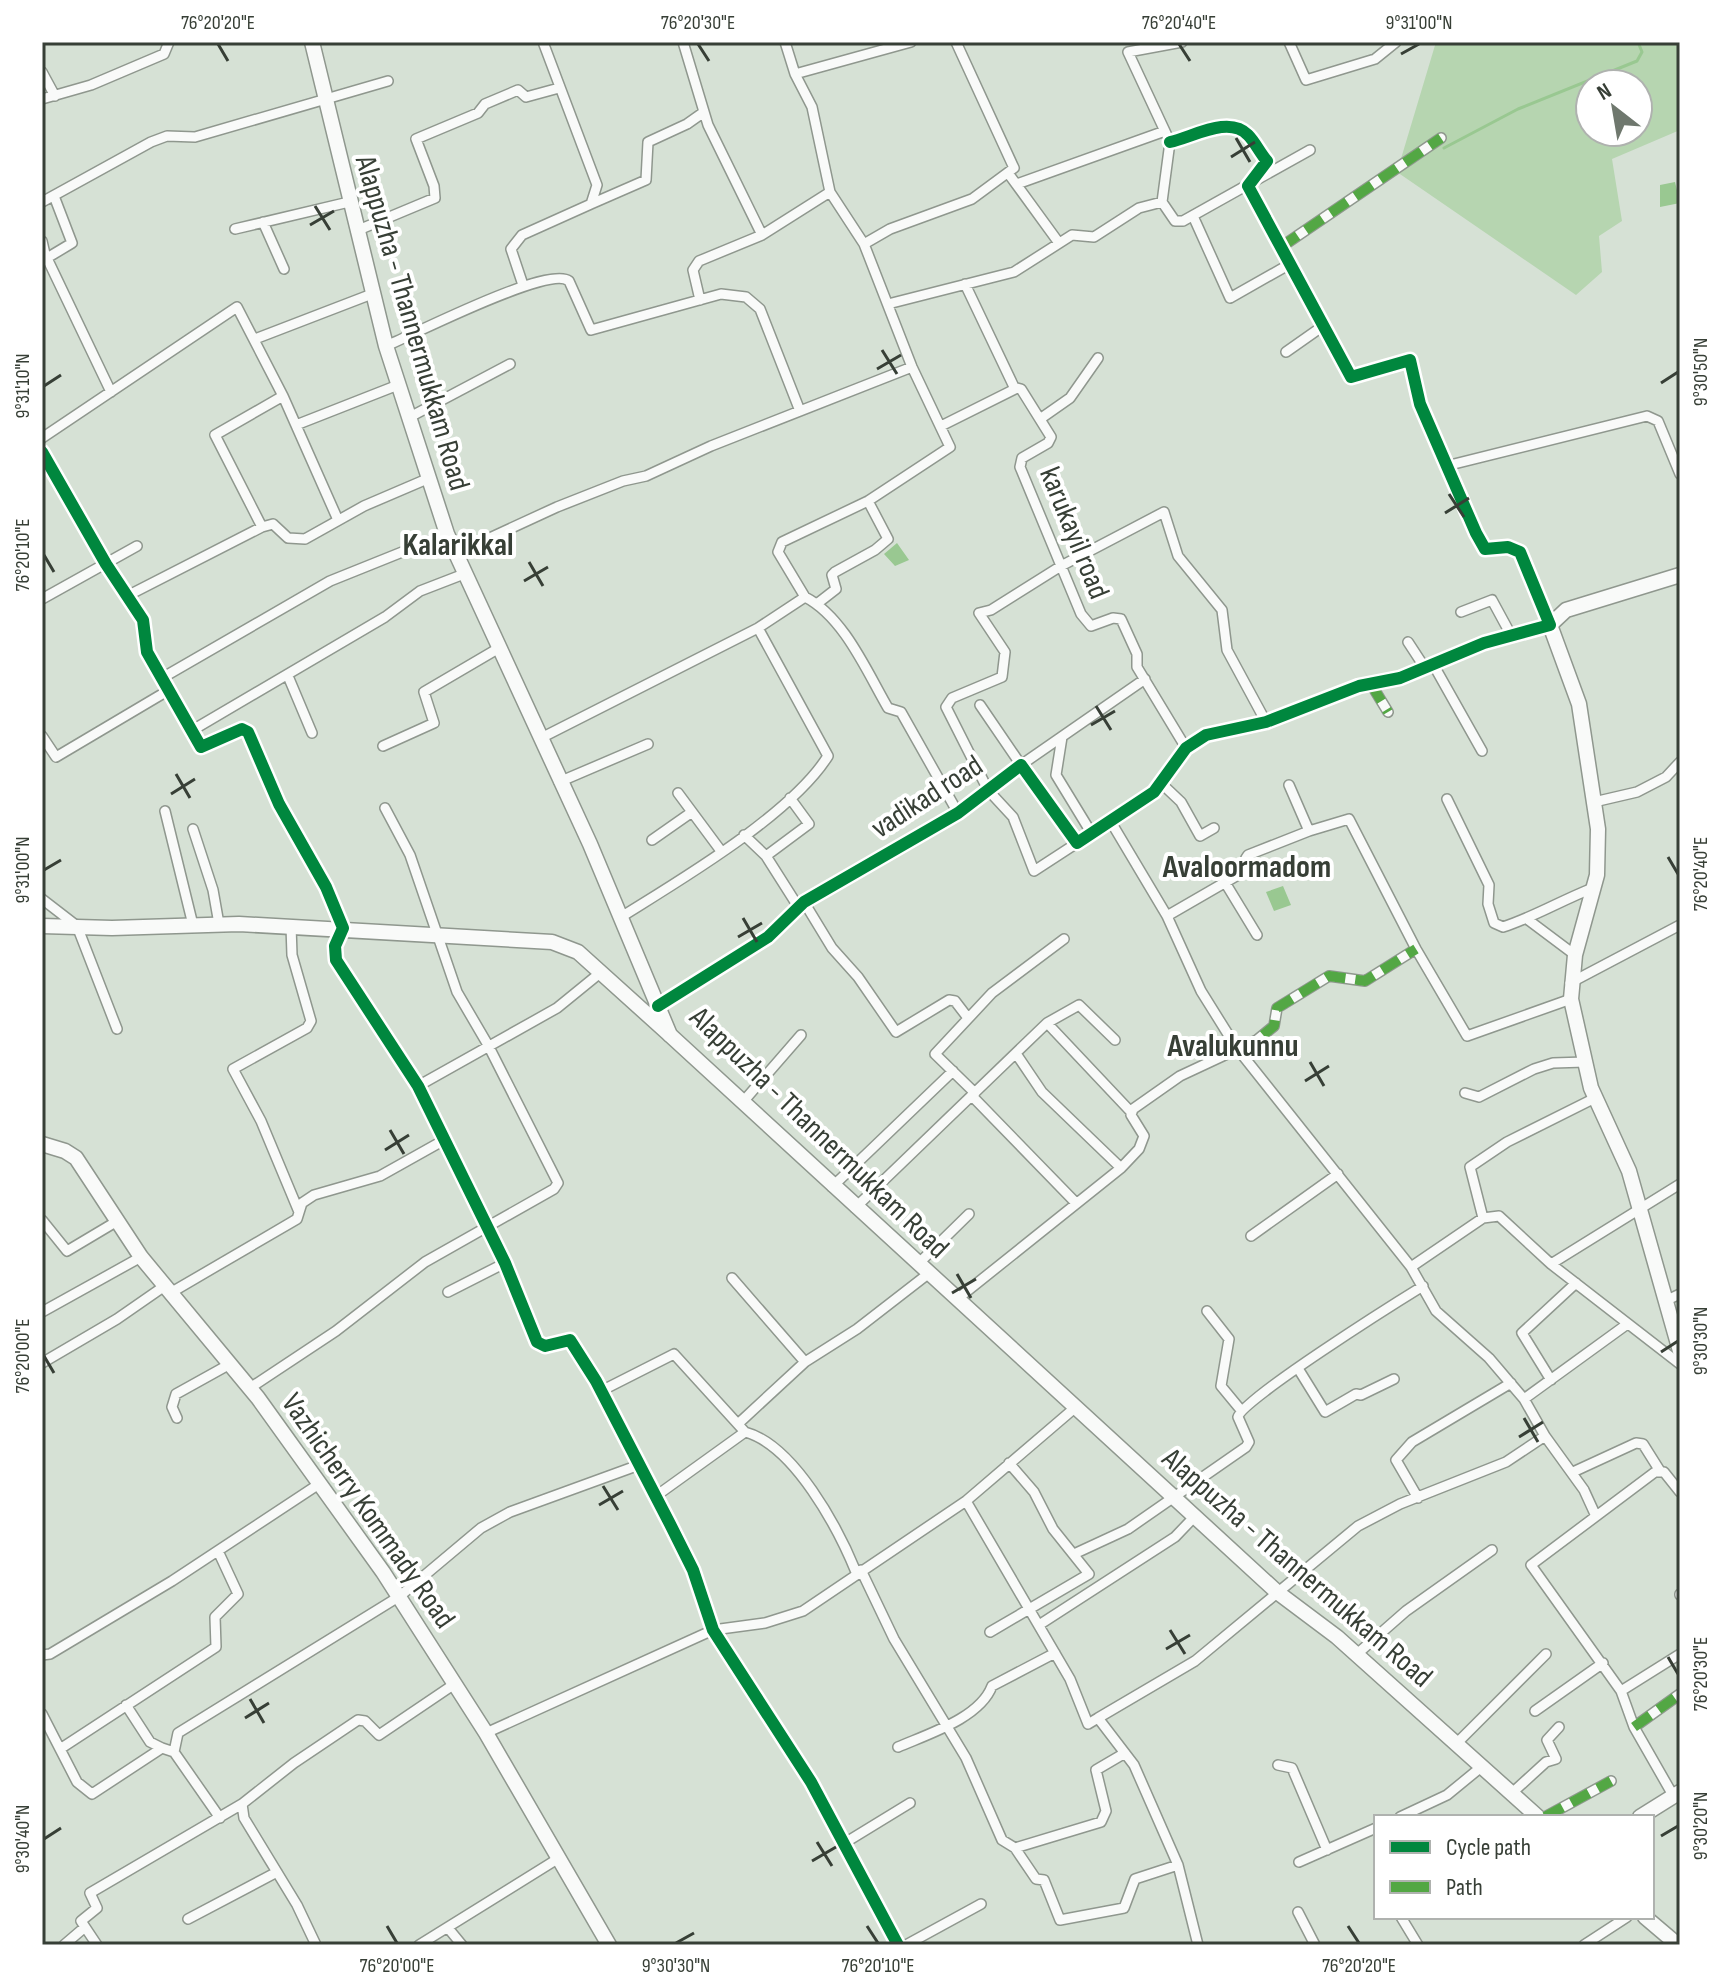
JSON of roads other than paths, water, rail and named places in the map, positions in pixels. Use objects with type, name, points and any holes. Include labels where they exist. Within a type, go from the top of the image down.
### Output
[{"type":"main road","name":"Alappuzha - Thannermukkam Road","points":[[312,42],[372,294],[427,479],[455,554],[541,738],[670,1035],[832,1187],[1077,1406],[1277,1592],[1357,1654],[1480,1768],[1536,1815]]},
{"type":"main road","points":[[1680,575],[1566,610],[1550,625],[1579,704],[1599,851],[1593,888],[1575,955],[1570,983],[1571,999],[1595,1098],[1629,1171],[1673,1297],[1680,1351]]},
{"type":"main road","points":[[42,926],[291,926],[516,938],[564,945],[578,952],[670,1035]]},
{"type":"main road","name":"Vazhicherry Kommady Road","points":[[46,1149],[76,1158],[141,1257],[250,1388],[400,1596],[453,1685],[486,1733],[609,1945]]},
{"type":"main road","points":[[1643,1815],[1677,1795]]},
{"type":"main road","points":[[1647,1919],[1678,1945]]},
{"type":"street","points":[[42,99],[91,85],[164,54],[169,42]]},
{"type":"street","points":[[543,42],[597,185],[591,204]]},
{"type":"street","points":[[683,42],[704,112],[762,235]]},
{"type":"street","points":[[785,42],[795,74],[812,107],[830,192],[864,244],[912,367],[950,447],[868,501],[809,528],[777,547],[805,597],[818,603],[849,643],[888,708],[901,712],[958,813]]},
{"type":"street","points":[[795,74],[911,42]]},
{"type":"street","points":[[864,244],[890,229],[972,199],[1014,168],[956,42]]},
{"type":"street","points":[[1182,42],[1127,47],[1170,142],[1162,202],[1175,221],[1193,216],[1310,150]]},
{"type":"street","points":[[1289,42],[1306,80],[1375,59],[1396,42]]},
{"type":"street","points":[[42,72],[55,96]]},
{"type":"street","points":[[42,202],[167,136],[195,137],[388,81]]},
{"type":"street","points":[[356,231],[435,198],[434,186],[416,139],[478,113],[485,104],[518,90],[526,97],[559,88]]},
{"type":"street","points":[[523,285],[511,249],[513,243],[522,235],[646,180],[648,142],[687,124],[704,112]]},
{"type":"street","points":[[1170,142],[1222,126],[1237,127],[1249,135],[1267,161],[1248,186]]},
{"type":"street","points":[[1017,184],[1165,131]]},
{"type":"street","points":[[1281,247],[1441,138]]},
{"type":"street","points":[[1008,173],[1059,243]]},
{"type":"street","points":[[1248,186],[1351,377],[1410,360],[1420,404],[1485,549],[1508,547],[1520,552],[1550,625],[1511,635],[1266,722],[1206,735],[1186,748],[1162,784],[1111,822],[1034,871],[1013,817],[988,790],[946,707],[952,698],[1002,677],[1005,652],[979,613],[991,610],[1061,566],[1164,512],[1178,556],[1222,610],[1227,650],[1266,722]]},
{"type":"street","points":[[700,300],[693,270],[696,264],[762,235],[830,192]]},
{"type":"street","points":[[47,258],[72,243],[54,196]]},
{"type":"street","points":[[235,229],[349,202]]},
{"type":"street","points":[[888,304],[1014,272],[1072,235],[1094,237],[1139,208],[1162,202]]},
{"type":"street","points":[[1193,216],[1230,298],[1290,264]]},
{"type":"street","points":[[263,222],[284,269]]},
{"type":"street","points":[[42,241],[47,258],[111,392]]},
{"type":"street","points":[[386,346],[523,285],[564,277],[591,330],[735,293],[760,309],[800,411]]},
{"type":"street","points":[[965,284],[1015,389]]},
{"type":"street","points":[[255,339],[372,294]]},
{"type":"street","points":[[42,438],[234,307],[240,309],[283,396],[338,520]]},
{"type":"street","points":[[1286,352],[1323,326]]},
{"type":"street","points":[[941,426],[1015,389],[1021,389],[1040,419],[1070,398],[1098,358]]},
{"type":"street","points":[[408,418],[510,364]]},
{"type":"street","points":[[455,554],[557,507],[623,481],[646,476],[912,367]]},
{"type":"street","points":[[296,425],[398,385]]},
{"type":"street","points":[[262,527],[215,435],[283,396]]},
{"type":"street","points":[[1446,466],[1647,416],[1658,421],[1680,474]]},
{"type":"street","name":"karukayil road","points":[[1040,419],[1050,440],[1022,458],[1020,467],[1087,625],[1121,619],[1137,654],[1137,667],[1186,748]]},
{"type":"street","points":[[42,452],[106,564],[143,620],[147,652],[203,748],[242,729],[248,732],[279,804],[326,887],[343,928],[335,946],[336,960],[418,1086],[446,1139],[505,1263],[537,1342],[545,1346],[572,1341],[693,1570],[713,1630],[811,1782],[898,1945]]},
{"type":"street","points":[[127,596],[262,527],[273,524],[295,540],[305,539],[338,520],[427,479]]},
{"type":"street","points":[[818,603],[836,589],[832,575],[835,572],[867,555],[888,539],[868,501]]},
{"type":"street","points":[[162,678],[330,581],[447,534]]},
{"type":"street","points":[[42,599],[137,546]]},
{"type":"street","points":[[191,731],[385,617],[420,591],[464,574]]},
{"type":"street","points":[[541,738],[758,628],[805,597]]},
{"type":"street","points":[[1461,612],[1492,600],[1511,635]]},
{"type":"street","points":[[621,917],[744,835],[790,798],[824,762],[828,752],[758,628]]},
{"type":"street","points":[[1408,642],[1429,666],[1482,751]]},
{"type":"street","points":[[383,746],[434,723],[424,692],[499,648]]},
{"type":"street","points":[[288,676],[312,733]]},
{"type":"street","points":[[980,705],[1021,765],[1145,679]]},
{"type":"street","points":[[1371,684],[1388,712]]},
{"type":"street","points":[[42,736],[56,757],[169,690]]},
{"type":"street","points":[[1062,737],[1056,775],[1092,834]]},
{"type":"street","points":[[559,782],[648,744]]},
{"type":"street","points":[[1594,802],[1637,792],[1666,777],[1680,762]]},
{"type":"street","name":"vadikad road","points":[[658,1006],[768,937],[802,905],[958,813],[1021,765],[1077,843]]},
{"type":"street","points":[[1162,784],[1181,802],[1200,836],[1214,828]]},
{"type":"street","points":[[1289,785],[1309,831]]},
{"type":"street","points":[[678,793],[721,851]]},
{"type":"street","points":[[766,856],[809,824],[790,798]]},
{"type":"street","points":[[1447,799],[1489,885],[1488,904],[1494,923],[1503,927],[1527,919],[1538,910],[1593,888]]},
{"type":"street","points":[[250,1388],[336,1331],[425,1262],[554,1189],[558,1183],[488,1045],[457,992],[410,855],[385,808]]},
{"type":"street","points":[[165,811],[193,925]]},
{"type":"street","points":[[652,840],[692,812]]},
{"type":"street","points":[[1167,916],[1250,868],[1246,858],[1248,855],[1349,819],[1416,949],[1467,1036],[1571,999]]},
{"type":"street","points":[[1111,822],[1167,916],[1201,991],[1236,1047],[1411,1267],[1436,1311],[1489,1358],[1524,1399],[1545,1436],[1573,1472],[1595,1514]]},
{"type":"street","points":[[193,829],[213,890],[219,924]]},
{"type":"street","points":[[744,835],[766,856],[896,1032],[949,1000],[955,1001],[968,1018]]},
{"type":"street","points":[[1226,884],[1257,935]]},
{"type":"street","points":[[42,899],[77,926],[117,1029]]},
{"type":"street","points":[[1527,919],[1575,955]]},
{"type":"street","points":[[1570,983],[1680,925]]},
{"type":"street","points":[[291,926],[292,955],[311,1021],[307,1028],[233,1069],[261,1121],[299,1212]]},
{"type":"street","points":[[1064,939],[999,987],[935,1054],[1076,1203]]},
{"type":"street","points":[[1131,1112],[1180,1076],[1236,1047],[1257,1040],[1274,1026],[1277,1008],[1329,976],[1365,981],[1416,949]]},
{"type":"street","points":[[418,1086],[557,1008],[600,973]]},
{"type":"street","points":[[855,1208],[1047,1023],[1079,1005],[1115,1040]]},
{"type":"street","points":[[956,1300],[1121,1168],[1144,1138],[1131,1112],[1047,1023]]},
{"type":"street","points":[[742,1103],[801,1035]]},
{"type":"street","points":[[1017,1055],[1042,1092],[1121,1168]]},
{"type":"street","points":[[1465,1093],[1479,1097],[1534,1069],[1553,1063],[1585,1062]]},
{"type":"street","points":[[832,1187],[953,1071]]},
{"type":"street","points":[[1483,1218],[1470,1167],[1507,1142],[1595,1098]]},
{"type":"street","points":[[42,1363],[169,1289],[261,1242],[297,1219],[302,1203],[314,1195],[380,1176],[446,1139]]},
{"type":"street","points":[[1251,1236],[1338,1174]]},
{"type":"street","points":[[1551,1264],[1680,1184]]},
{"type":"street","points":[[656,1496],[742,1427],[805,1362],[857,1329],[923,1269],[969,1214]]},
{"type":"street","points":[[1411,1267],[1483,1218],[1499,1216],[1551,1264],[1680,1364]]},
{"type":"street","points":[[42,1220],[67,1251],[119,1220]]},
{"type":"street","points":[[42,1312],[141,1257]]},
{"type":"street","points":[[448,1292],[505,1263]]},
{"type":"street","points":[[732,1278],[805,1362]]},
{"type":"street","points":[[1551,1380],[1522,1333],[1576,1283]]},
{"type":"street","points":[[1074,1554],[1128,1529],[1248,1445],[1238,1417],[1240,1409],[1299,1370],[1315,1353],[1423,1286]]},
{"type":"street","points":[[1207,1311],[1229,1339],[1221,1386],[1240,1409]]},
{"type":"street","points":[[1524,1399],[1626,1325]]},
{"type":"street","points":[[601,1391],[674,1354],[742,1427],[800,1472],[843,1540],[894,1639],[947,1725],[982,1789],[1002,1840],[1015,1848],[1033,1876],[1044,1880],[1063,1921],[1124,1908],[1135,1879],[1178,1865]]},
{"type":"street","points":[[177,1418],[172,1407],[176,1394],[230,1364]]},
{"type":"street","points":[[1299,1370],[1325,1412],[1356,1394],[1361,1395],[1394,1379]]},
{"type":"street","points":[[1418,1498],[1396,1460],[1412,1442],[1511,1383]]},
{"type":"street","points":[[486,1733],[713,1630],[787,1618],[966,1501],[1077,1406]]},
{"type":"street","points":[[966,1501],[1055,1653],[1088,1724],[1195,1661],[1358,1526],[1506,1462],[1545,1436]]},
{"type":"street","points":[[1573,1472],[1636,1443],[1643,1444],[1660,1471],[1680,1492]]},
{"type":"street","points":[[990,1632],[1089,1574],[1053,1529],[1034,1492],[1009,1463]]},
{"type":"street","points":[[174,1752],[178,1733],[400,1596],[481,1528],[510,1512],[639,1465]]},
{"type":"street","points":[[1660,1471],[1595,1514],[1531,1565],[1621,1691],[1634,1727],[1677,1795]]},
{"type":"street","points":[[42,1655],[50,1654],[218,1551],[319,1484]]},
{"type":"street","points":[[1039,1625],[1175,1537],[1196,1515]]},
{"type":"street","points":[[1357,1654],[1406,1611],[1492,1550]]},
{"type":"street","points":[[60,1749],[216,1647],[215,1617],[238,1594],[218,1551]]},
{"type":"street","points":[[898,1747],[947,1725],[987,1698],[992,1686],[1055,1653]]},
{"type":"street","points":[[1456,1744],[1546,1654]]},
{"type":"street","points":[[1621,1691],[1680,1654]]},
{"type":"street","points":[[1535,1711],[1603,1663]]},
{"type":"street","points":[[97,1945],[81,1921],[97,1908],[90,1893],[242,1804],[294,1763],[358,1720],[365,1721],[379,1735],[453,1685]]},
{"type":"street","points":[[1634,1727],[1680,1694]]},
{"type":"street","points":[[126,1705],[150,1742],[174,1752],[220,1818]]},
{"type":"street","points":[[42,1714],[77,1782],[92,1794],[162,1748]]},
{"type":"street","points":[[1098,1718],[1125,1753],[1178,1865],[1198,1945]]},
{"type":"street","points":[[1512,1793],[1546,1762],[1556,1759],[1547,1740],[1559,1727]]},
{"type":"street","points":[[1015,1848],[1101,1822],[1106,1811],[1096,1770],[1125,1753]]},
{"type":"street","points":[[1278,1765],[1292,1768],[1327,1850]]},
{"type":"street","points":[[1404,1815],[1447,1795],[1480,1768]]},
{"type":"street","points":[[1549,1815],[1611,1781]]},
{"type":"street","points":[[843,1844],[910,1803]]},
{"type":"street","points":[[242,1804],[244,1818],[316,1945]]},
{"type":"street","points":[[1299,1862],[1374,1829]]},
{"type":"street","points":[[419,1945],[559,1858]]},
{"type":"street","points":[[188,1919],[277,1872]]},
{"type":"street","points":[[906,1945],[981,1904]]},
{"type":"street","points":[[1298,1912],[1315,1945]]},
{"type":"street","points":[[1402,1919],[1418,1945]]},
{"type":"street","points":[[1584,1945],[1624,1919]]},
{"type":"street","points":[[64,1945],[85,1927]]},
{"type":"street","points":[[448,1928],[462,1945]]},
{"type":"waterway","points":[[1444,148],[1518,109],[1637,61],[1642,52],[1638,42]]},
{"type":"district","name":"Kalarikkal","points":[[458,545]]},
{"type":"district","name":"Avaloormadom","points":[[1247,867]]},
{"type":"district","name":"Avalukunnu","points":[[1233,1046]]}]
